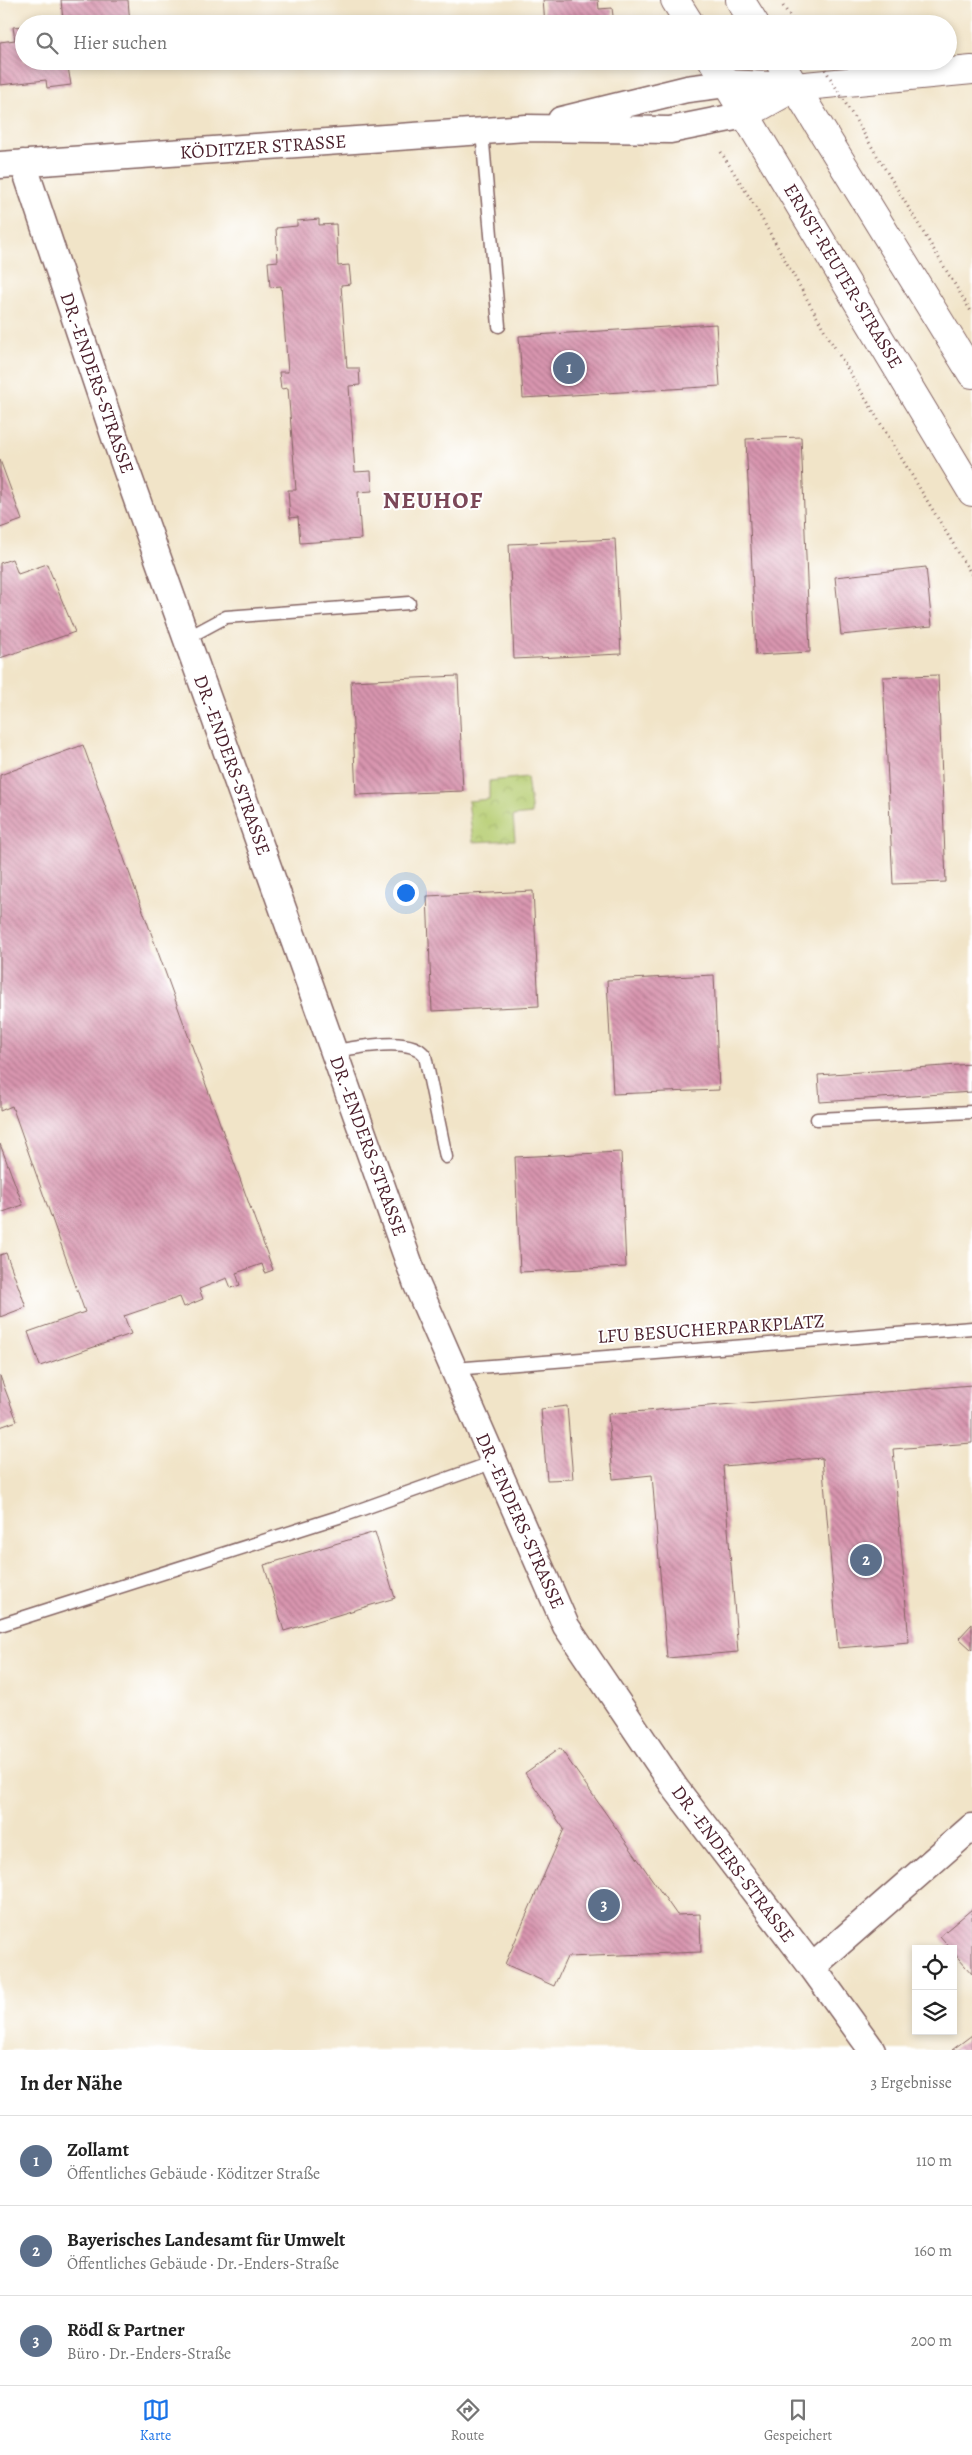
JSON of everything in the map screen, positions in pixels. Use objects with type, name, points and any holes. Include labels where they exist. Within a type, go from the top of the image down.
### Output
[{"type":"main road","points":[[675,0],[684,15]]},
{"type":"main road","points":[[740,0],[749,15]]},
{"type":"main road","points":[[785,70],[972,374]]},
{"type":"main road","points":[[745,115],[795,87],[827,72],[972,70]]},
{"type":"main road","points":[[719,72],[795,87]]},
{"type":"main road","name":"ERNST-REUTER-STRASSE","points":[[719,72],[972,492]]},
{"type":"street","name":"KÖDITZER STRASSE","points":[[526,128],[664,94],[719,72]]},
{"type":"street","name":"KÖDITZER STRASSE","points":[[11,164],[526,128],[670,130],[745,115]]},
{"type":"street","name":"DR.-ENDERS-STRASSE","points":[[11,164],[115,438],[418,1285],[566,1626],[676,1789],[872,2050]]},
{"type":"street","points":[[812,1968],[972,1827]]},
{"type":"lane","points":[[482,132],[499,326]]},
{"type":"lane","points":[[187,638],[226,616],[409,603]]},
{"type":"lane","points":[[334,1051],[395,1044],[422,1050],[425,1056],[446,1157]]},
{"type":"lane","points":[[817,1120],[972,1112]]},
{"type":"lane","name":"LFU BESUCHERPARKPLATZ","points":[[454,1369],[972,1328]]},
{"type":"lane","points":[[0,1625],[348,1514],[494,1462]]},
{"type":"path","points":[[779,0],[790,15]]},
{"type":"path","points":[[827,72],[972,312]]},
{"type":"path","points":[[720,150],[753,203],[826,333],[972,574]]},
{"type":"green space","points":[[527,777],[532,814],[513,816],[515,840],[473,842],[468,801],[489,799],[489,781]]},
{"type":"building","points":[[61,0],[128,0],[129,15],[62,15]]},
{"type":"building","points":[[543,0],[598,0],[599,9],[612,8],[613,15],[544,15]]},
{"type":"building","points":[[15,40],[15,70],[68,70],[71,85],[47,88],[46,80],[0,85],[0,42]]},
{"type":"building","points":[[319,219],[319,225],[336,224],[338,266],[349,265],[351,284],[341,285],[347,368],[359,368],[360,385],[349,386],[355,472],[371,471],[372,491],[358,492],[361,539],[300,543],[298,517],[290,518],[288,490],[296,490],[288,388],[281,389],[279,372],[288,372],[281,286],[270,287],[268,262],[278,261],[276,228],[297,226],[297,221]]},
{"type":"building","points":[[716,324],[720,386],[523,398],[519,336]]},
{"type":"building","points":[[801,437],[810,652],[756,655],[746,439]]},
{"type":"building","points":[[0,460],[22,520],[0,528]]},
{"type":"building","points":[[615,539],[621,654],[514,659],[509,544]]},
{"type":"building","points":[[12,559],[18,574],[47,564],[75,632],[0,658],[0,563]]},
{"type":"building","points":[[926,567],[932,626],[841,635],[835,577]]},
{"type":"building","points":[[938,675],[946,882],[893,884],[883,677]]},
{"type":"building","points":[[458,676],[463,791],[356,795],[351,681]]},
{"type":"building","points":[[83,745],[273,1270],[265,1273],[262,1264],[236,1273],[240,1285],[231,1288],[227,1278],[199,1289],[203,1299],[184,1307],[180,1297],[124,1316],[131,1334],[40,1366],[28,1332],[85,1312],[12,1106],[0,1111],[0,775]]},
{"type":"building","points":[[533,891],[539,1006],[432,1011],[427,896]]},
{"type":"building","points":[[714,975],[719,1090],[613,1094],[607,980]]},
{"type":"building","points":[[972,1064],[972,1092],[820,1102],[818,1075]]},
{"type":"building","points":[[0,1144],[23,1205],[0,1213]]},
{"type":"building","points":[[621,1152],[626,1267],[520,1272],[515,1157]]},
{"type":"building","points":[[6,1253],[26,1307],[0,1317],[0,1255]]},
{"type":"building","points":[[0,1376],[17,1421],[0,1427]]},
{"type":"building","points":[[972,1385],[972,1443],[893,1449],[909,1642],[838,1648],[822,1458],[723,1466],[738,1652],[667,1658],[652,1475],[613,1479],[608,1414]]},
{"type":"building","points":[[567,1406],[573,1479],[547,1480],[541,1409]]},
{"type":"building","points":[[375,1532],[395,1598],[284,1631],[264,1565]]},
{"type":"building","points":[[972,1624],[972,1650],[959,1638]]},
{"type":"building","points":[[560,1748],[677,1915],[700,1914],[701,1952],[567,1957],[554,1986],[505,1964],[564,1829],[525,1773]]},
{"type":"building","points":[[972,1909],[972,1974],[957,1957],[957,1945],[948,1945],[940,1936]]},
{"type":"building","points":[[972,2035],[972,2050],[952,2050]]},
{"type":"place","name":"Zollamt","points":[[569,368]]},
{"type":"place","name":"Bayerisches Landesamt für Umwelt","points":[[866,1560]]},
{"type":"place","name":"Rödl & Partner","points":[[604,1905]]},
{"type":"district","name":"NEUHOF","points":[[433,500]]}]
